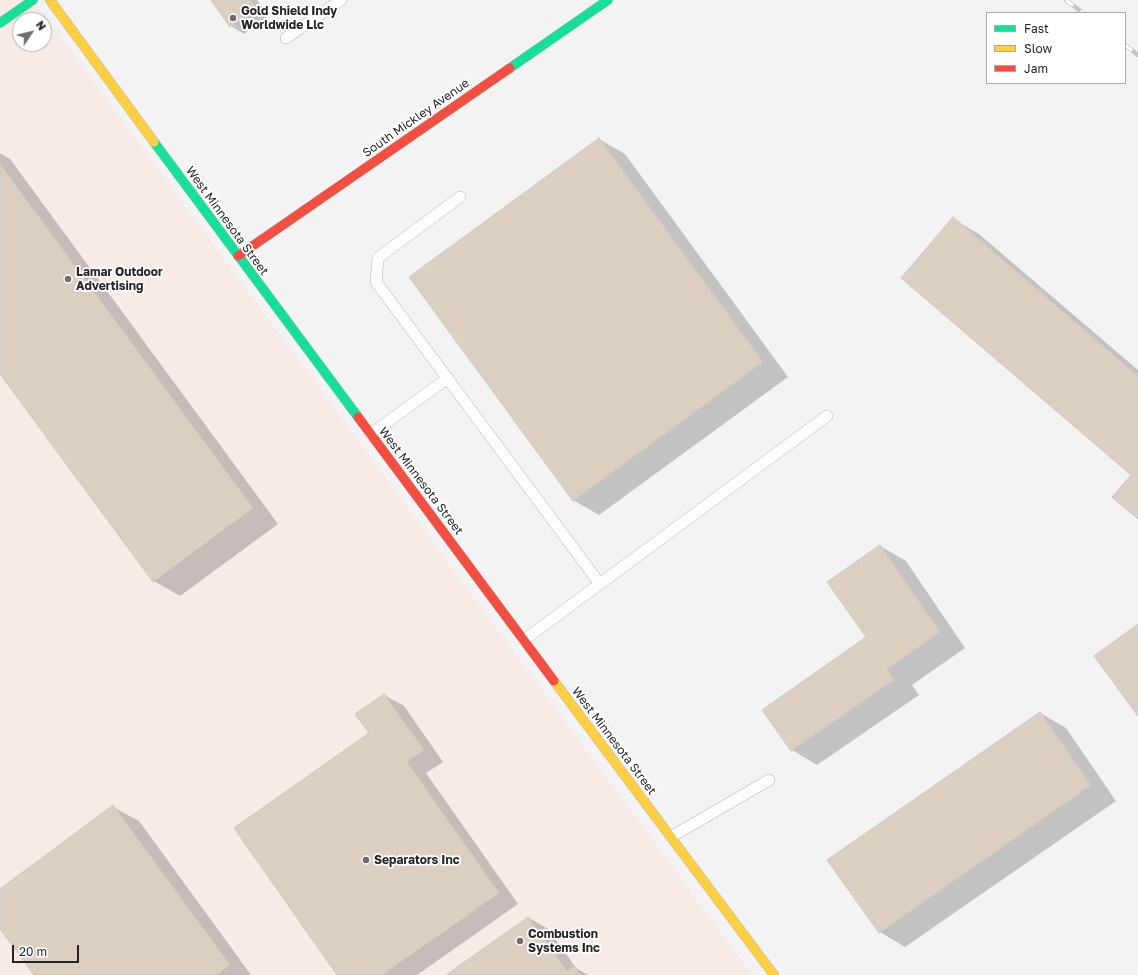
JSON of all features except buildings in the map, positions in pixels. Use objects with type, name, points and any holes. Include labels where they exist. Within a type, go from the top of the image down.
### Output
[{"type":"street","points":[[0,23],[33,0]]},
{"type":"street","name":"West Minnesota Street","points":[[50,0],[238,256],[774,975]]},
{"type":"street","name":"South Mickley Avenue","points":[[238,256],[608,0]]},
{"type":"lane","points":[[286,38],[341,0]]},
{"type":"lane","points":[[460,197],[378,258],[376,282],[600,584]]},
{"type":"lane","points":[[371,434],[448,378]]},
{"type":"lane","points":[[524,640],[827,416]]},
{"type":"lane","points":[[671,837],[769,780]]},
{"type":"shaded area","points":[[0,0],[33,0],[42,12],[12,12],[12,52],[52,52],[52,26],[752,975],[0,975]]},
{"type":"railway","points":[[1066,0],[1082,12]]},
{"type":"railway","points":[[1126,46],[1138,55]]},
{"type":"traffic: fast","points":[[0,23],[33,0]]},
{"type":"traffic: fast","points":[[510,68],[608,0]]},
{"type":"traffic: fast","points":[[154,142],[358,417]]},
{"type":"traffic: slow","points":[[50,0],[154,142]]},
{"type":"traffic: slow","points":[[554,681],[774,975]]},
{"type":"traffic: jam","points":[[238,256],[510,68]]},
{"type":"traffic: jam","points":[[358,417],[554,681]]},
{"type":"place","name":"Gold Shield Indy Worldwide Llc","points":[[233,18]]},
{"type":"place","name":"Lamar Outdoor Advertising","points":[[68,279]]},
{"type":"place","name":"Separators Inc","points":[[366,860]]},
{"type":"place","name":"Combustion Systems Inc","points":[[520,941]]}]
